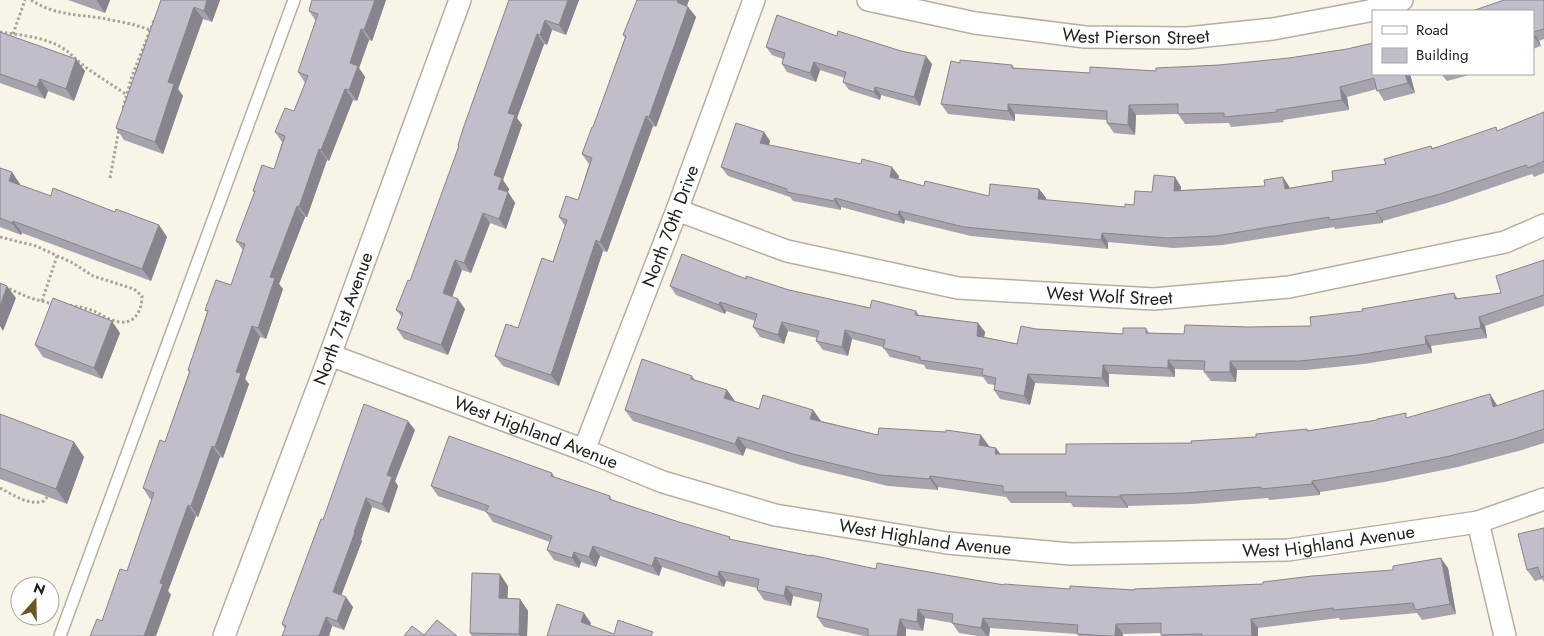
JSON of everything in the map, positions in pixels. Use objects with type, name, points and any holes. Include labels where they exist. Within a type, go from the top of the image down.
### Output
[{"type":"street","name":"North 71st Avenue","points":[[224,636],[330,355],[460,0]]},
{"type":"street","name":"North 70th Drive","points":[[584,450],[677,210],[754,0]]},
{"type":"street","name":"West Pierson Street","points":[[868,0],[975,23],[1085,37],[1188,38],[1273,29],[1369,11],[1402,0]]},
{"type":"street","name":"West Wolf Street","points":[[677,210],[787,251],[958,288],[1154,299],[1289,287],[1504,242],[1544,225]]},
{"type":"street","name":"West Highland Avenue","points":[[330,355],[584,450],[663,482],[775,515],[947,543],[1071,554],[1288,550],[1478,522],[1544,499]]},
{"type":"street","points":[[1478,522],[1505,636]]},
{"type":"lane","points":[[60,636],[294,0]]},
{"type":"path","points":[[13,34],[25,0]]},
{"type":"path","points":[[31,0],[42,7],[60,13],[101,18],[150,30]]},
{"type":"path","points":[[122,116],[132,76],[157,15]]},
{"type":"path","points":[[0,32],[42,40],[60,46],[76,57],[87,68],[127,95]]},
{"type":"path","points":[[110,178],[120,125]]},
{"type":"path","points":[[0,237],[36,246],[73,263],[93,276],[134,289],[142,296],[142,307],[134,318],[125,322],[118,322],[93,311],[75,306],[30,298],[0,285]]},
{"type":"path","points":[[42,301],[57,256]]},
{"type":"path","points":[[0,488],[27,502],[37,504],[44,501],[48,496]]},
{"type":"building","points":[[161,0],[207,0],[204,11],[194,7],[168,82],[174,84],[155,142],[116,128]]},
{"type":"building","points":[[312,0],[375,0],[364,30],[361,29],[350,63],[358,66],[349,90],[345,89],[321,150],[319,149],[299,207],[297,206],[270,277],[275,278],[258,328],[252,326],[236,372],[241,373],[215,447],[212,446],[191,506],[188,505],[160,583],[163,584],[144,636],[90,636],[97,619],[102,621],[120,569],[127,571],[154,493],[143,488],[160,440],[165,442],[190,371],[188,370],[208,311],[205,310],[216,280],[231,285],[245,244],[236,241],[255,191],[253,191],[262,165],[274,169],[285,136],[275,132],[285,108],[294,111],[308,76],[298,72],[318,14],[309,11]]},
{"type":"building","points":[[509,0],[568,0],[559,25],[545,20],[540,35],[537,34],[508,113],[515,115],[494,175],[502,178],[498,189],[508,192],[499,219],[483,213],[464,263],[455,260],[443,293],[458,299],[441,345],[397,329],[403,313],[396,310],[408,280],[410,281]]},
{"type":"building","points":[[637,0],[678,0],[677,2],[688,7],[649,117],[646,116],[600,242],[596,240],[551,375],[495,356],[506,324],[518,328],[542,258],[553,262],[567,220],[559,217],[566,196],[578,200],[592,158],[582,154],[626,36],[623,35]]},
{"type":"building","points":[[1504,0],[1544,0],[1544,29],[1534,32],[1534,10],[1475,10]]},
{"type":"building","points":[[777,15],[837,36],[838,31],[901,51],[926,56],[914,97],[875,87],[874,92],[843,82],[846,72],[814,62],[810,73],[782,64],[785,53],[766,47]]},
{"type":"building","points":[[0,32],[76,59],[66,89],[40,79],[37,87],[0,74]]},
{"type":"building","points":[[1372,43],[1372,75],[1405,75],[1408,83],[1377,91],[1374,78],[1340,87],[1342,100],[1276,110],[1277,112],[1224,117],[1224,113],[1178,114],[1178,104],[1129,105],[1128,125],[1107,123],[1107,111],[1008,104],[1008,111],[941,104],[951,61],[960,63],[960,60],[1012,65],[1012,68],[1090,73],[1090,67],[1156,71],[1156,68],[1219,65],[1289,58]]},
{"type":"building","points":[[1544,112],[1544,161],[1528,168],[1526,165],[1440,194],[1376,211],[1377,213],[1329,220],[1329,217],[1216,236],[1167,238],[1102,233],[1101,240],[964,227],[899,211],[898,215],[835,198],[834,201],[787,192],[787,189],[721,167],[736,123],[764,132],[760,143],[861,164],[862,159],[892,167],[890,177],[924,186],[925,181],[989,196],[990,184],[1039,189],[1038,199],[1125,207],[1125,204],[1134,205],[1135,191],[1152,192],[1154,175],[1175,177],[1174,191],[1265,186],[1264,180],[1283,177],[1285,189],[1333,181],[1332,171],[1386,164],[1384,159],[1431,146],[1432,149],[1496,127],[1497,131]]},
{"type":"building","points":[[0,168],[12,172],[9,181],[51,196],[53,188],[115,212],[116,209],[159,225],[142,269],[13,221],[12,223],[0,218]]},
{"type":"building","points":[[682,254],[746,279],[746,276],[789,290],[870,308],[872,300],[916,311],[915,315],[978,323],[977,336],[1017,344],[1021,326],[1036,329],[1123,334],[1123,328],[1146,328],[1146,333],[1184,334],[1185,325],[1311,326],[1310,317],[1363,311],[1362,309],[1454,293],[1455,299],[1501,293],[1496,276],[1544,260],[1544,295],[1479,317],[1481,328],[1425,336],[1426,344],[1358,355],[1300,361],[1230,361],[1230,372],[1204,372],[1205,361],[1168,360],[1168,368],[1103,365],[1102,378],[1028,374],[1024,396],[994,390],[996,378],[982,375],[983,369],[920,360],[920,357],[883,348],[885,340],[845,330],[842,347],[816,341],[819,331],[782,322],[778,335],[753,327],[757,314],[720,302],[719,305],[670,286]]},
{"type":"building","points":[[0,283],[7,286],[0,306]]},
{"type":"building","points":[[53,298],[112,321],[94,368],[35,345]]},
{"type":"building","points":[[642,359],[692,376],[691,379],[727,390],[724,398],[759,409],[763,395],[813,410],[810,419],[878,435],[879,428],[946,432],[946,430],[981,435],[979,445],[996,448],[995,454],[1066,454],[1066,444],[1192,443],[1191,441],[1256,437],[1256,434],[1307,429],[1307,431],[1377,420],[1406,413],[1406,418],[1490,394],[1493,407],[1544,390],[1544,429],[1450,456],[1376,471],[1312,481],[1312,484],[1261,489],[1261,487],[1185,493],[1120,495],[1120,497],[1066,496],[1066,492],[1003,492],[1003,486],[930,476],[930,479],[880,475],[793,454],[738,437],[735,444],[625,410]]},
{"type":"building","points":[[364,404],[408,421],[387,475],[392,477],[382,504],[366,498],[333,592],[346,597],[337,621],[326,617],[319,636],[282,636],[286,626],[282,624],[321,519],[323,520]]},
{"type":"building","points":[[0,414],[74,442],[56,489],[0,468]]},
{"type":"building","points":[[449,436],[552,473],[551,476],[610,496],[609,499],[730,537],[729,539],[876,569],[877,563],[1004,585],[1070,589],[1070,586],[1134,590],[1263,584],[1263,582],[1312,576],[1393,570],[1393,566],[1441,558],[1450,604],[1415,610],[1413,603],[1333,610],[1333,608],[1251,619],[1252,636],[1161,635],[1161,623],[1116,624],[1115,636],[1077,634],[1078,625],[983,618],[981,628],[952,623],[953,614],[918,609],[917,622],[900,619],[897,636],[868,636],[868,629],[817,617],[822,594],[786,586],[784,596],[757,590],[759,579],[719,571],[718,577],[655,557],[652,566],[593,546],[589,557],[574,552],[572,558],[547,550],[552,536],[486,512],[489,506],[431,486]]},
{"type":"building","points":[[1544,528],[1544,576],[1541,577],[1538,567],[1527,570],[1518,534]]},
{"type":"building","points":[[472,573],[500,574],[499,598],[520,599],[519,634],[470,633]]},
{"type":"building","points":[[557,604],[584,613],[581,622],[614,634],[618,620],[653,632],[651,636],[547,636]]},
{"type":"building","points":[[437,620],[457,636],[404,636],[412,626],[424,635]]}]
